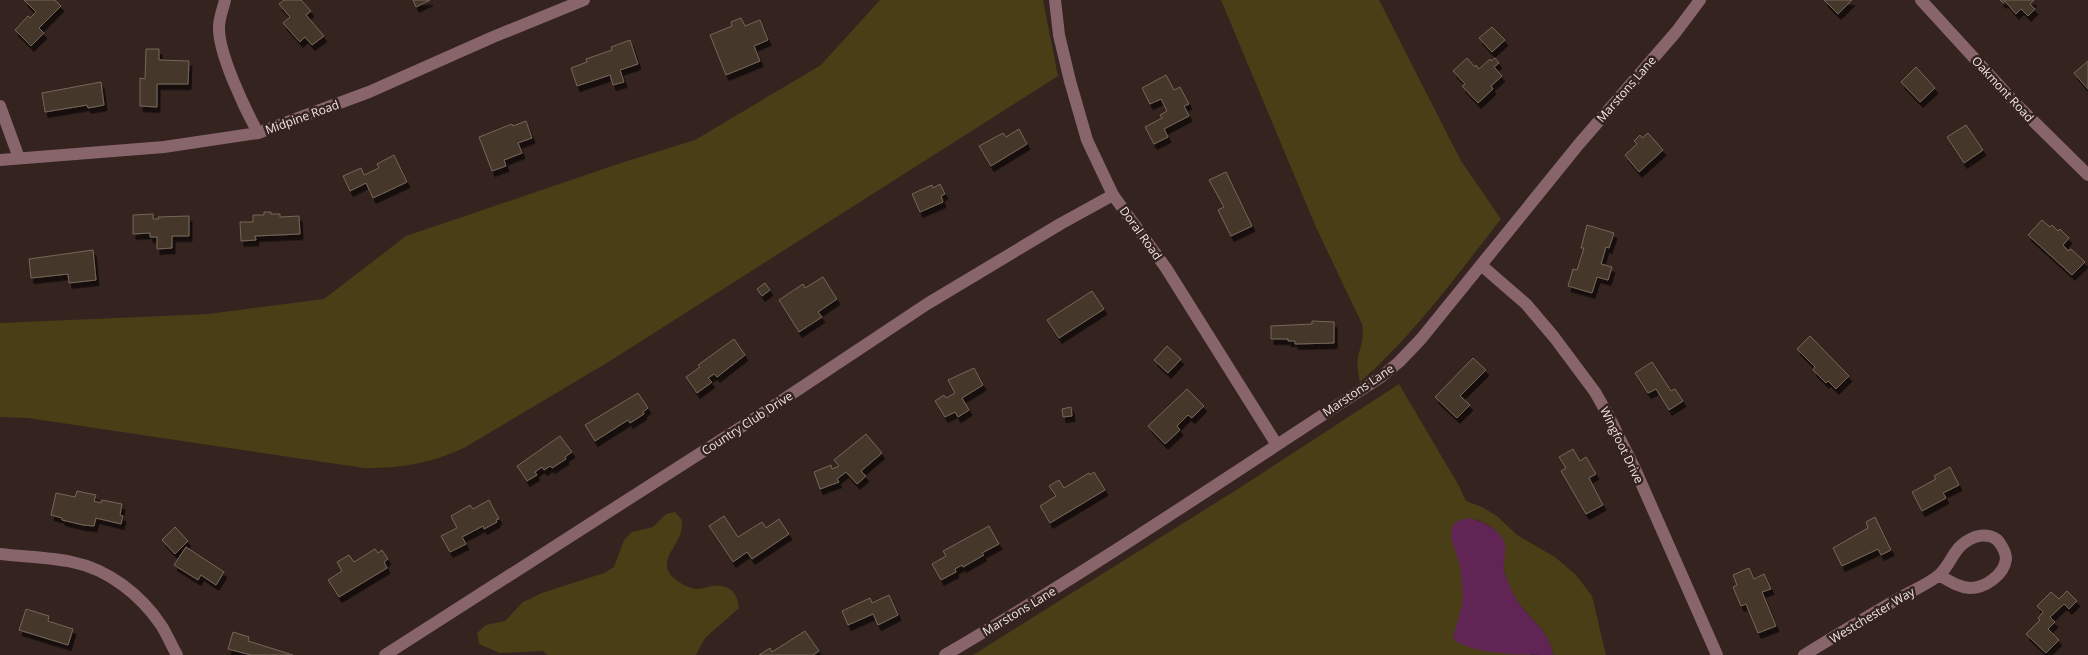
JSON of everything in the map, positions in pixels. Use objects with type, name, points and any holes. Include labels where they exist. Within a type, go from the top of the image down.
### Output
[{"type":"street","points":[[225,0],[219,25],[219,35],[234,83],[258,133]]},
{"type":"street","name":"Midpine Road","points":[[0,160],[164,147],[239,138],[258,133],[369,92],[493,37],[584,0]]},
{"type":"street","name":"Doral Road","points":[[1055,0],[1059,35],[1087,140],[1113,195],[1166,268],[1277,445]]},
{"type":"street","name":"Marstons Lane","points":[[945,655],[1079,575],[1381,377],[1399,362],[1421,339],[1579,144],[1676,32],[1700,0]]},
{"type":"street","name":"Oakmont Road","points":[[1921,0],[2017,105],[2088,175]]},
{"type":"street","points":[[0,106],[19,158]]},
{"type":"street","name":"Country Club Drive","points":[[385,655],[763,413],[927,304],[1062,223],[1113,195]]},
{"type":"street","name":"Wingfoot Drive","points":[[1481,265],[1526,304],[1554,337],[1595,392],[1635,469],[1717,655]]},
{"type":"street","name":"Westchester Way","points":[[1804,655],[1939,575],[1955,551],[1974,538],[1982,535],[1992,536],[2000,542],[2004,550],[2006,559],[2002,568],[1994,579],[1984,586],[1971,588],[1958,586],[1939,575]]},
{"type":"street","points":[[0,554],[73,562],[102,572],[125,586],[143,603],[161,626],[177,655]]},
{"type":"shaded area","points":[[880,0],[1043,0],[1058,76],[610,361],[464,448],[439,458],[415,464],[364,468],[28,418],[0,417],[0,323],[208,314],[324,299],[406,236],[624,162],[695,140],[821,65]]},
{"type":"shaded area","points":[[1221,0],[1379,0],[1461,161],[1501,219],[1417,325],[1360,382],[1357,364],[1363,332],[1362,324],[1315,225]]},
{"type":"shaded area","points":[[1399,384],[1466,501],[1482,507],[1497,516],[1517,535],[1555,557],[1576,575],[1592,596],[1606,655],[1553,655],[1551,646],[1542,630],[1518,602],[1510,588],[1505,572],[1504,545],[1500,536],[1483,522],[1474,519],[1531,655],[973,655],[1241,487]]},
{"type":"shaded area","points":[[675,512],[682,520],[682,526],[678,539],[668,557],[668,570],[671,576],[682,584],[694,589],[717,585],[727,587],[737,597],[739,608],[705,638],[696,655],[547,655],[543,651],[500,653],[479,644],[477,633],[486,625],[505,621],[523,602],[542,593],[604,573],[614,567],[624,540],[632,532],[653,527],[666,514]]},
{"type":"shaded area","points":[[1467,518],[1487,525],[1503,539],[1505,550],[1504,570],[1510,586],[1519,603],[1547,638],[1553,655],[1485,651],[1460,644],[1453,638],[1462,606],[1463,593],[1460,566],[1451,538],[1452,527],[1456,522]]},
{"type":"building","points":[[24,0],[55,0],[61,6],[39,28],[44,33],[31,46],[15,30],[28,16],[30,18],[36,12]]},
{"type":"building","points":[[284,0],[301,0],[311,11],[306,15],[324,36],[312,45],[305,37],[300,42],[283,23],[290,17],[279,4]]},
{"type":"building","points":[[413,0],[430,0],[416,7]]},
{"type":"building","points":[[1824,0],[1852,0],[1838,14]]},
{"type":"building","points":[[2000,0],[2034,0],[2030,4],[2035,9],[2028,16],[2021,9],[2016,14],[2005,1],[2003,3]]},
{"type":"building","points":[[741,18],[745,26],[760,20],[768,40],[754,46],[760,61],[726,75],[710,35],[732,26],[731,22]]},
{"type":"building","points":[[1492,27],[1505,40],[1492,52],[1479,38]]},
{"type":"building","points":[[630,40],[638,64],[620,70],[624,82],[613,85],[610,75],[577,86],[571,68],[587,62],[586,59],[612,50],[611,47]]},
{"type":"building","points":[[146,49],[159,49],[159,60],[189,61],[188,84],[157,84],[157,107],[140,106],[140,78],[145,79]]},
{"type":"building","points":[[1467,58],[1479,69],[1490,59],[1491,61],[1495,58],[1499,63],[1494,67],[1502,76],[1491,86],[1493,89],[1478,103],[1462,86],[1465,84],[1453,71]]},
{"type":"building","points":[[2088,61],[2088,89],[2074,73]]},
{"type":"building","points":[[1916,67],[1935,88],[1920,102],[1901,82]]},
{"type":"building","points":[[1166,75],[1174,90],[1180,87],[1189,104],[1184,106],[1189,116],[1164,129],[1168,137],[1154,144],[1145,127],[1162,118],[1160,115],[1167,111],[1161,99],[1150,104],[1142,88]]},
{"type":"building","points":[[101,82],[104,105],[88,108],[87,105],[45,112],[42,93]]},
{"type":"building","points":[[526,121],[532,138],[518,143],[522,153],[504,160],[506,166],[492,171],[479,137],[512,124],[513,126]]},
{"type":"building","points":[[1966,125],[1983,150],[1964,163],[1947,137]]},
{"type":"building","points":[[1019,129],[1027,144],[991,166],[979,146],[1003,133],[1006,137]]},
{"type":"building","points":[[1648,133],[1663,150],[1639,172],[1625,155],[1637,144],[1634,141],[1640,135],[1642,138]]},
{"type":"building","points":[[394,155],[407,182],[373,198],[366,183],[350,191],[343,176],[361,168],[364,175],[379,168],[377,164]]},
{"type":"building","points":[[1226,172],[1252,226],[1231,236],[1218,210],[1224,207],[1209,180]]},
{"type":"building","points":[[940,184],[945,194],[941,196],[943,202],[920,212],[912,194],[932,185],[933,188]]},
{"type":"building","points":[[264,212],[280,214],[280,217],[299,216],[300,234],[255,236],[256,240],[241,241],[240,222],[253,222],[253,215],[264,215]]},
{"type":"building","points":[[153,214],[153,219],[159,219],[158,217],[189,216],[189,236],[172,236],[172,248],[157,249],[157,237],[150,237],[150,233],[133,234],[133,215]]},
{"type":"building","points":[[2042,220],[2050,227],[2052,225],[2058,231],[2060,229],[2069,238],[2063,245],[2068,251],[2071,249],[2085,262],[2072,275],[2028,235]]},
{"type":"building","points":[[1587,225],[1614,233],[1609,248],[1606,247],[1601,264],[1612,267],[1608,280],[1597,277],[1592,293],[1568,286],[1573,269],[1577,270],[1584,248],[1581,248]]},
{"type":"building","points":[[93,250],[96,280],[69,283],[68,274],[31,278],[29,259]]},
{"type":"building","points":[[823,277],[837,299],[818,312],[822,317],[799,332],[779,300],[803,284],[805,288]]},
{"type":"building","points":[[765,283],[770,290],[762,296],[757,289]]},
{"type":"building","points":[[1092,291],[1104,309],[1059,338],[1047,320]]},
{"type":"building","points":[[1312,321],[1334,322],[1334,343],[1295,344],[1295,341],[1288,341],[1288,339],[1271,339],[1271,326],[1312,324]]},
{"type":"building","points":[[1810,336],[1849,376],[1836,389],[1828,381],[1826,383],[1813,370],[1815,367],[1797,349]]},
{"type":"building","points":[[734,339],[745,355],[717,377],[714,374],[708,378],[712,382],[697,393],[686,377],[700,367],[698,365]]},
{"type":"building","points":[[1167,346],[1181,359],[1168,373],[1154,360]]},
{"type":"building","points":[[1473,358],[1486,370],[1460,396],[1470,405],[1457,418],[1435,397]]},
{"type":"building","points":[[1652,362],[1671,391],[1675,389],[1683,401],[1669,410],[1656,389],[1648,393],[1635,373]]},
{"type":"building","points":[[974,368],[983,385],[962,398],[969,410],[958,417],[955,412],[945,417],[935,401],[944,395],[946,398],[955,393],[948,380]]},
{"type":"building","points":[[1187,389],[1204,406],[1192,418],[1188,415],[1177,426],[1180,430],[1165,444],[1148,426]]},
{"type":"building","points":[[638,393],[648,408],[643,412],[644,414],[630,423],[628,420],[595,441],[585,425]]},
{"type":"building","points":[[1071,407],[1072,416],[1063,417],[1062,409]]},
{"type":"building","points":[[866,434],[882,453],[861,471],[866,476],[857,484],[846,472],[837,479],[839,482],[820,489],[814,472],[831,465],[832,469],[839,466],[834,460]]},
{"type":"building","points":[[560,436],[572,452],[565,457],[566,459],[552,468],[550,466],[544,470],[542,467],[535,472],[537,475],[527,481],[517,466]]},
{"type":"building","points":[[1573,449],[1580,461],[1586,457],[1596,474],[1589,478],[1603,505],[1586,514],[1561,471],[1566,468],[1559,457]]},
{"type":"building","points":[[1950,467],[1959,485],[1943,493],[1946,498],[1922,511],[1912,492],[1936,479],[1934,476]]},
{"type":"building","points":[[1094,472],[1105,490],[1050,523],[1040,506],[1056,496],[1049,486],[1059,480],[1064,488]]},
{"type":"building","points":[[77,491],[96,495],[94,501],[101,503],[102,500],[122,504],[120,515],[123,516],[121,524],[96,518],[94,526],[83,525],[51,515],[56,493],[75,497]]},
{"type":"building","points":[[489,500],[499,519],[496,520],[497,522],[484,529],[483,526],[462,537],[466,544],[450,552],[441,536],[457,528],[451,516],[470,505],[473,509]]},
{"type":"building","points":[[724,516],[738,537],[762,522],[766,528],[779,519],[789,534],[752,559],[747,552],[733,562],[709,526]]},
{"type":"building","points":[[1875,517],[1891,550],[1881,555],[1878,549],[1842,566],[1833,548],[1868,528],[1866,522]]},
{"type":"building","points":[[989,526],[999,544],[982,553],[984,555],[963,567],[962,565],[955,569],[956,572],[941,580],[932,564],[946,556],[943,551]]},
{"type":"building","points":[[175,527],[188,541],[175,554],[162,540]]},
{"type":"building","points":[[186,547],[224,572],[216,585],[201,575],[198,580],[174,565]]},
{"type":"building","points":[[375,549],[378,553],[382,550],[388,559],[384,562],[387,568],[339,597],[328,580],[342,571],[337,562],[349,555],[354,562]]},
{"type":"building","points":[[1749,568],[1754,579],[1764,574],[1771,589],[1762,592],[1776,626],[1758,633],[1746,604],[1741,606],[1733,587],[1737,585],[1733,575]]},
{"type":"building","points":[[2067,591],[2077,601],[2069,609],[2064,604],[2050,617],[2055,622],[2048,629],[2059,640],[2046,653],[2026,634],[2040,620],[2038,618],[2043,612],[2037,606],[2051,592],[2059,599]]},
{"type":"building","points":[[889,595],[898,615],[878,625],[873,614],[848,625],[842,611],[870,598],[872,603]]},
{"type":"building","points":[[26,609],[49,616],[48,621],[73,629],[68,645],[19,630]]},
{"type":"building","points":[[805,631],[819,651],[813,655],[759,655],[770,648],[772,652]]},
{"type":"building","points":[[233,632],[249,637],[248,641],[293,655],[251,655],[228,649]]}]
